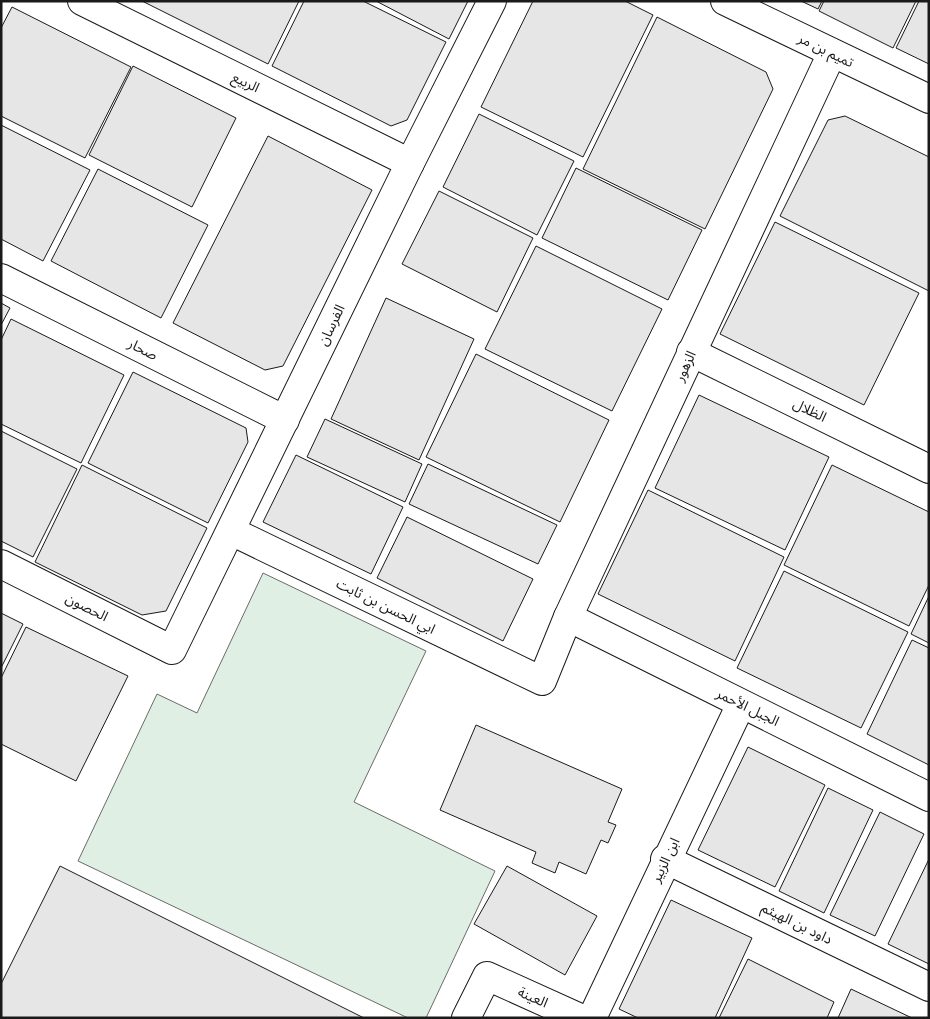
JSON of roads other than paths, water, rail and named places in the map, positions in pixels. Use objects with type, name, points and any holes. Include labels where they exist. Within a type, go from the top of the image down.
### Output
[{"type":"street","name":"الربيع","points":[[82,1],[410,163]]},
{"type":"street","name":"الفرسان","points":[[172,650],[410,163],[492,1]]},
{"type":"street","name":"تميم بن مر","points":[[725,1],[929,98]]},
{"type":"street","name":"الزهور","points":[[542,680],[568,617],[832,53]]},
{"type":"street","name":"صحار","points":[[1,278],[285,420]]},
{"type":"street","name":"الظلال","points":[[691,352],[929,469]]},
{"type":"street","name":"ابي الحسن بن ثابت","points":[[231,531],[542,680]]},
{"type":"street","name":"الحصون","points":[[1,564],[172,650]]},
{"type":"street","name":"الجبل الأحمر","points":[[568,617],[929,797]]},
{"type":"street","name":"ابن الزبير","points":[[592,1018],[666,859],[742,704]]},
{"type":"street","name":"داود بن الهيثم","points":[[666,859],[929,987]]},
{"type":"street","name":"العينة","points":[[466,1018],[487,976],[580,1018]]}]
